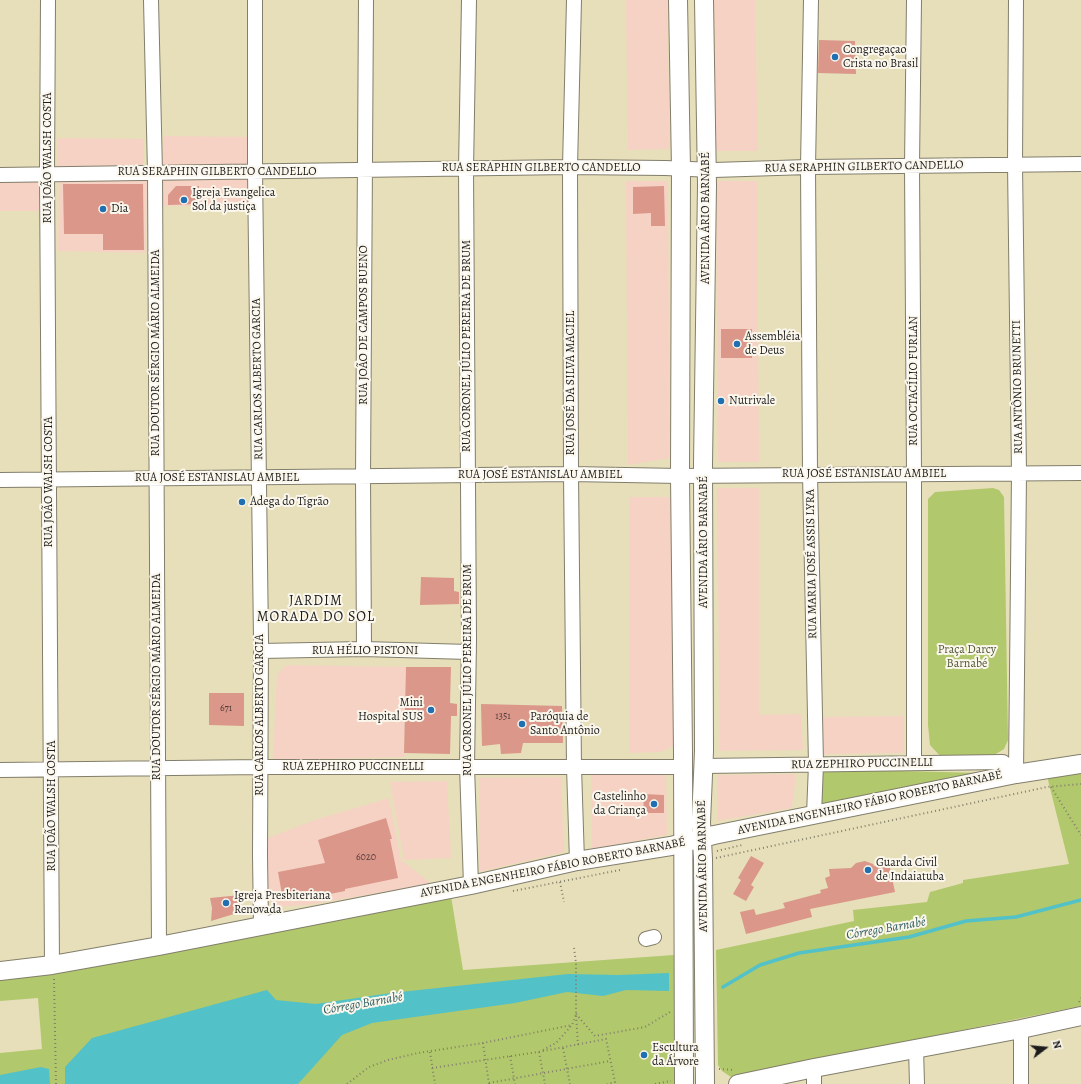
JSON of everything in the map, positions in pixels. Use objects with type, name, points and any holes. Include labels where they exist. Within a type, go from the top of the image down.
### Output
[{"type":"main road","name":"AVENIDA ÁRIO BARNABÉ","points":[[678,0],[681,169],[680,476],[684,1009],[678,1082]]},
{"type":"main road","name":"AVENIDA ÁRIO BARNABÉ","points":[[704,0],[706,169],[703,475],[705,642],[701,838],[704,909],[705,1084]]},
{"type":"main road","name":"AVENIDA ENGENHEIRO FÁBIO ROBERTO BARNABÉ","points":[[0,971],[53,972],[159,946],[471,885],[577,861],[671,846],[701,838],[1016,774],[1081,764]]},
{"type":"main road","points":[[738,1084],[814,1076],[916,1048],[1021,1029],[1080,1009]]},
{"type":"street","name":"RUA JOÃO WALSH COSTA","points":[[48,0],[47,174],[53,972]]},
{"type":"street","name":"RUA DOUTOR SÉRGIO MÁRIO ALMEIDA","points":[[151,0],[155,172],[159,946]]},
{"type":"street","name":"RUA CARLOS ALBERTO GARCIA","points":[[255,0],[255,171],[261,651],[261,926]]},
{"type":"street","name":"RUA JOÃO DE CAMPOS BUENO","points":[[364,649],[363,477],[366,0]]},
{"type":"street","name":"RUA CORONEL JÚLIO PEREIRA DE BRUM","points":[[468,0],[466,169],[468,476],[467,766],[471,885]]},
{"type":"street","name":"RUA JOSÉ DA SILVA MACIEL","points":[[574,0],[570,167],[571,474],[574,767],[577,861]]},
{"type":"street","name":"RUA MARIA JOSÉ ASSIS LYRA","points":[[811,0],[808,166],[810,474],[816,764],[814,815]]},
{"type":"street","name":"RUA OCTACÍLIO FURLAN","points":[[914,0],[912,166],[914,763]]},
{"type":"street","name":"RUA ANTÔNIO BRUNETTI","points":[[1016,0],[1015,164],[1019,473],[1016,774]]},
{"type":"street","name":"RUA SERAPHIN GILBERTO CANDELLO","points":[[0,175],[570,167],[706,169],[808,166],[1081,164]]},
{"type":"street","name":"RUA JOSÉ ESTANISLAU AMBIEL","points":[[0,480],[49,478],[156,479],[571,474],[680,476],[1081,473]]},
{"type":"street","name":"RUA HÉLIO PISTONI","points":[[261,651],[364,649],[468,652]]},
{"type":"street","name":"RUA ZEPHIRO PUCCINELLI","points":[[703,766],[1003,762],[1016,774]]},
{"type":"street","name":"RUA ZEPHIRO PUCCINELLI","points":[[0,770],[467,766],[683,767]]},
{"type":"street","points":[[1021,1029],[1022,1084]]},
{"type":"street","points":[[916,1048],[917,1084]]},
{"type":"path","points":[[712,858],[715,859],[1051,787],[1081,784]]},
{"type":"path","points":[[1051,787],[1081,835]]},
{"type":"path","points":[[560,882],[564,902]]},
{"type":"path","points":[[574,948],[576,963],[576,1014],[578,1045]]},
{"type":"path","points":[[53,972],[56,1084]]},
{"type":"path","points":[[1080,1009],[1081,998]]},
{"type":"path","points":[[576,1014],[595,1036],[645,1027],[672,1011],[684,1009]]},
{"type":"path","points":[[538,1052],[556,1043],[572,1025],[576,1014]]},
{"type":"path","points":[[347,1084],[369,1066],[388,1060],[572,1025]]},
{"type":"path","points":[[432,1068],[563,1048],[606,1039],[615,1082],[607,1084]]},
{"type":"path","points":[[483,1043],[489,1083],[611,1061]]},
{"type":"path","points":[[563,1048],[570,1084]]},
{"type":"path","points":[[430,1052],[435,1084]]},
{"type":"path","points":[[538,1052],[545,1084]]},
{"type":"path","points":[[510,1056],[515,1084]]},
{"type":"path","points":[[656,1084],[678,1082]]},
{"type":"shaded area","points":[[626,0],[667,0],[670,149],[628,150]]},
{"type":"shaded area","points":[[714,0],[755,0],[758,151],[716,151]]},
{"type":"shaded area","points":[[163,136],[249,137],[249,166],[162,165]]},
{"type":"shaded area","points":[[58,138],[144,139],[144,168],[57,167]]},
{"type":"shaded area","name":"Dia","points":[[59,176],[147,178],[146,253],[58,251]]},
{"type":"shaded area","points":[[163,177],[250,177],[249,206],[163,206]]},
{"type":"shaded area","points":[[626,181],[668,181],[670,458],[628,465]]},
{"type":"shaded area","points":[[716,181],[757,181],[759,462],[718,462]]},
{"type":"shaded area","points":[[0,182],[40,182],[39,211],[0,211]]},
{"type":"shaded area","points":[[717,488],[759,488],[759,715],[801,714],[803,750],[720,751]]},
{"type":"shaded area","points":[[630,497],[672,497],[676,745],[660,752],[630,753]]},
{"type":"shaded area","points":[[286,665],[406,667],[404,753],[406,757],[273,760],[277,675]]},
{"type":"shaded area","points":[[904,716],[904,753],[822,754],[822,717]]},
{"type":"shaded area","points":[[591,774],[666,775],[667,835],[592,849]]},
{"type":"shaded area","points":[[796,774],[792,808],[717,821],[717,775]]},
{"type":"shaded area","points":[[561,777],[564,852],[479,872],[479,778]]},
{"type":"shaded area","points":[[447,781],[451,858],[404,860],[390,782]]},
{"type":"shaded area","points":[[389,798],[401,860],[432,884],[307,905],[276,907],[266,897],[268,838],[315,820]]},
{"type":"green space","name":"Praça Darcy Barnabé","points":[[993,488],[999,490],[1004,497],[1008,740],[1004,749],[991,757],[941,757],[930,745],[928,725],[928,499],[935,492]]},
{"type":"green space","points":[[819,769],[983,773],[819,809]]},
{"type":"green space","points":[[1081,773],[1081,1006],[731,1077],[722,1071],[718,1065],[716,950],[854,921],[853,910],[927,902],[930,892],[963,883],[963,880],[1069,864],[1047,776]]},
{"type":"green space","points":[[451,896],[463,970],[674,955],[677,1082],[674,1084],[0,1084],[0,1053],[42,1049],[38,998],[0,1001],[0,980],[44,975]]},
{"type":"water","points":[[669,973],[669,991],[626,990],[603,996],[567,992],[515,1003],[372,1023],[342,1035],[298,1084],[65,1084],[65,1067],[92,1038],[267,990],[276,1000],[316,1004],[391,993],[568,974],[618,975]]},
{"type":"water","points":[[41,1067],[49,1069],[50,1084],[0,1084],[0,1075]]},
{"type":"building","name":"Congregaçao Crista no Brasil","points":[[819,40],[855,41],[856,74],[818,73]]},
{"type":"building","name":"Dia","points":[[63,184],[143,184],[144,250],[103,250],[103,234],[64,234]]},
{"type":"building","name":"Igreja Evangelica Sol da justiça","points":[[176,186],[199,186],[199,204],[168,205],[168,195]]},
{"type":"building","points":[[664,186],[665,226],[651,226],[651,213],[633,214],[633,187]]},
{"type":"building","name":"Assembléia de Deus","points":[[721,329],[752,329],[752,358],[721,358]]},
{"type":"building","points":[[421,577],[454,578],[454,591],[459,592],[459,604],[420,605]]},
{"type":"building","name":"Mini Hospital SUS","points":[[406,667],[451,667],[450,703],[457,704],[457,716],[451,716],[450,754],[404,753]]},
{"type":"building","points":[[209,693],[244,693],[244,726],[209,725]]},
{"type":"building","name":"Paróquia de Santo Antônio","points":[[481,704],[562,706],[563,743],[523,743],[521,753],[501,754],[500,744],[482,746]]},
{"type":"building","name":"Castelinho da Criança","points":[[643,794],[664,795],[664,813],[644,813]]},
{"type":"building","points":[[386,818],[392,839],[390,839],[398,878],[345,889],[345,891],[325,895],[325,892],[283,900],[278,872],[325,863],[318,840]]},
{"type":"building","points":[[751,856],[764,863],[751,885],[754,887],[746,901],[733,894],[741,880],[738,878]]},
{"type":"building","points":[[865,861],[873,864],[874,866],[889,863],[895,892],[810,909],[812,917],[746,934],[740,912],[754,909],[756,915],[785,908],[783,903],[821,893],[820,890],[828,888],[825,878],[830,876],[829,869],[851,868],[856,863]]},
{"type":"building","name":"Igreja Presbiteriana Renovada","points":[[241,895],[241,908],[234,914],[211,921],[212,908],[210,898]]},
{"type":"waterway","name":"Córrego Barnabé","points":[[723,987],[760,965],[799,953],[909,937],[966,921],[1016,917],[1081,900]]},
{"type":"place","name":"Congregaçao Crista no Brasil","points":[[835,57]]},
{"type":"place","name":"Igreja Evangelica Sol da justiça","points":[[184,200]]},
{"type":"place","name":"Dia","points":[[103,209]]},
{"type":"place","name":"Assembléia de Deus","points":[[737,344]]},
{"type":"place","name":"Nutrivale","points":[[721,401]]},
{"type":"place","name":"Adega do Tigrão","points":[[242,502]]},
{"type":"place","name":"Mini Hospital SUS","points":[[431,710]]},
{"type":"place","name":"Paróquia de Santo Antônio","points":[[522,724]]},
{"type":"place","name":"Castelinho da Criança","points":[[654,804]]},
{"type":"place","name":"Guarda Civil de Indaiatuba","points":[[868,870]]},
{"type":"place","name":"Igreja Presbiteriana Renovada","points":[[226,903]]},
{"type":"place","name":"Escultura da Árvore","points":[[644,1055]]},
{"type":"district","name":"JARDIM MORADA DO SOL","points":[[316,610]]}]
